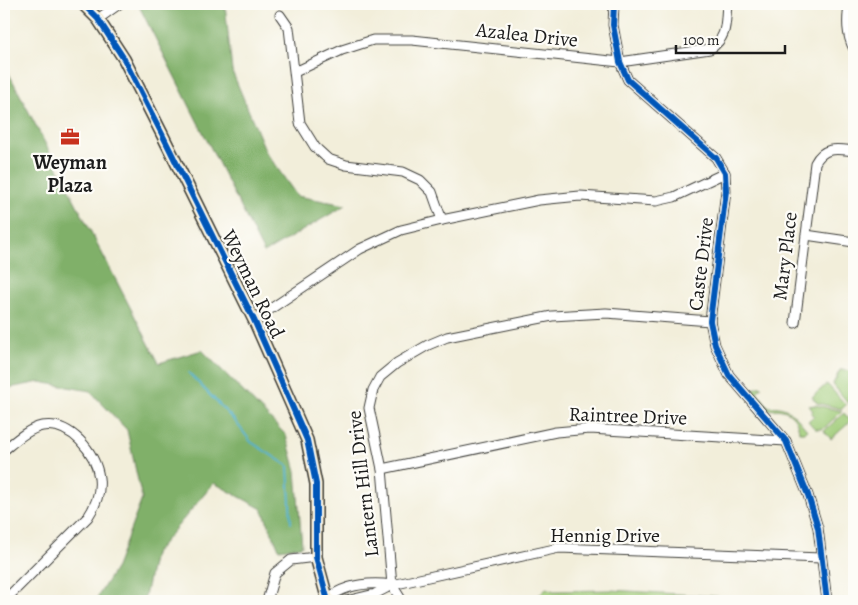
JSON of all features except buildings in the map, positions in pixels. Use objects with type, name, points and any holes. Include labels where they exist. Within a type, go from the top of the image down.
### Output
[{"type":"street","name":"Weyman Road","points":[[83,4],[98,19],[124,59],[158,125],[254,320],[307,440],[316,484],[316,556],[330,600]]},
{"type":"street","points":[[98,19],[119,4]]},
{"type":"street","points":[[254,320],[360,249],[401,230],[539,200],[580,196],[656,201],[674,197],[725,173],[716,158],[628,80],[620,62],[613,25],[614,4]]},
{"type":"street","name":"Azalea Drive","points":[[295,72],[342,50],[373,40],[412,40],[620,62],[710,49],[720,43],[724,34],[727,4]]},
{"type":"street","points":[[849,4],[847,29],[854,49]]},
{"type":"street","points":[[280,15],[289,28],[300,123],[314,147],[328,159],[346,166],[404,172],[420,180],[432,192],[442,220]]},
{"type":"street","name":"Mary Place","points":[[795,323],[815,163],[819,155],[826,151],[836,149],[854,151]]},
{"type":"street","name":"Caste Drive","points":[[725,173],[726,191],[710,321],[715,345],[729,375],[786,442],[808,495],[815,520],[827,601]]},
{"type":"street","points":[[806,235],[854,242]]},
{"type":"street","name":"Lantern Hill Drive","points":[[402,601],[392,585],[382,469],[369,408],[373,390],[380,377],[397,363],[428,345],[447,337],[552,316],[606,312],[710,321]]},
{"type":"street","points":[[4,450],[28,432],[40,426],[62,428],[72,434],[82,444],[93,460],[99,478],[99,492],[95,506],[88,517],[4,601]]},
{"type":"street","name":"Raintree Drive","points":[[382,469],[556,432],[590,429],[786,442]]},
{"type":"street","name":"Hennig Drive","points":[[346,601],[375,594],[392,585],[559,548],[822,558]]},
{"type":"street","points":[[267,601],[275,573],[291,560],[316,556]]},
{"type":"street","name":"Hennig Drive","points":[[330,600],[338,590],[372,582],[392,585]]},
{"type":"green space","points":[[138,4],[225,4],[232,71],[266,152],[297,196],[346,205],[264,253]]},
{"type":"green space","points":[[4,64],[159,363],[202,350],[286,435],[296,471],[302,546],[279,549],[262,509],[214,483],[154,554],[144,601],[95,601],[116,567],[142,499],[127,430],[90,391],[40,382],[4,389]]},
{"type":"green space","points":[[840,370],[854,371],[854,401],[850,405],[833,384]]},
{"type":"green space","points":[[827,384],[846,405],[842,409],[817,403],[812,397]]},
{"type":"green space","points":[[761,386],[757,392],[769,407],[781,408],[791,412],[807,430],[799,432],[798,425],[788,412],[778,409],[766,411],[751,394],[751,390]]},
{"type":"green space","points":[[815,405],[842,411],[823,429],[815,429],[808,421],[814,416],[809,406]]},
{"type":"green space","points":[[844,413],[851,421],[831,439],[824,431]]},
{"type":"green space","points":[[546,588],[554,591],[610,590],[728,597],[736,601],[533,601]]},
{"type":"waterway","points":[[189,373],[235,421],[251,442],[288,466],[291,523]]},
{"type":"cycle path","points":[[83,4],[98,19],[124,59],[254,320],[307,440],[316,484],[316,557],[328,601]]},
{"type":"cycle path","points":[[614,4],[613,25],[620,62],[628,80],[716,158],[725,173],[726,191],[710,321],[715,345],[729,375],[786,441],[808,495],[818,528],[827,601]]},
{"type":"place","name":"Weyman Plaza","points":[[70,137]]}]
